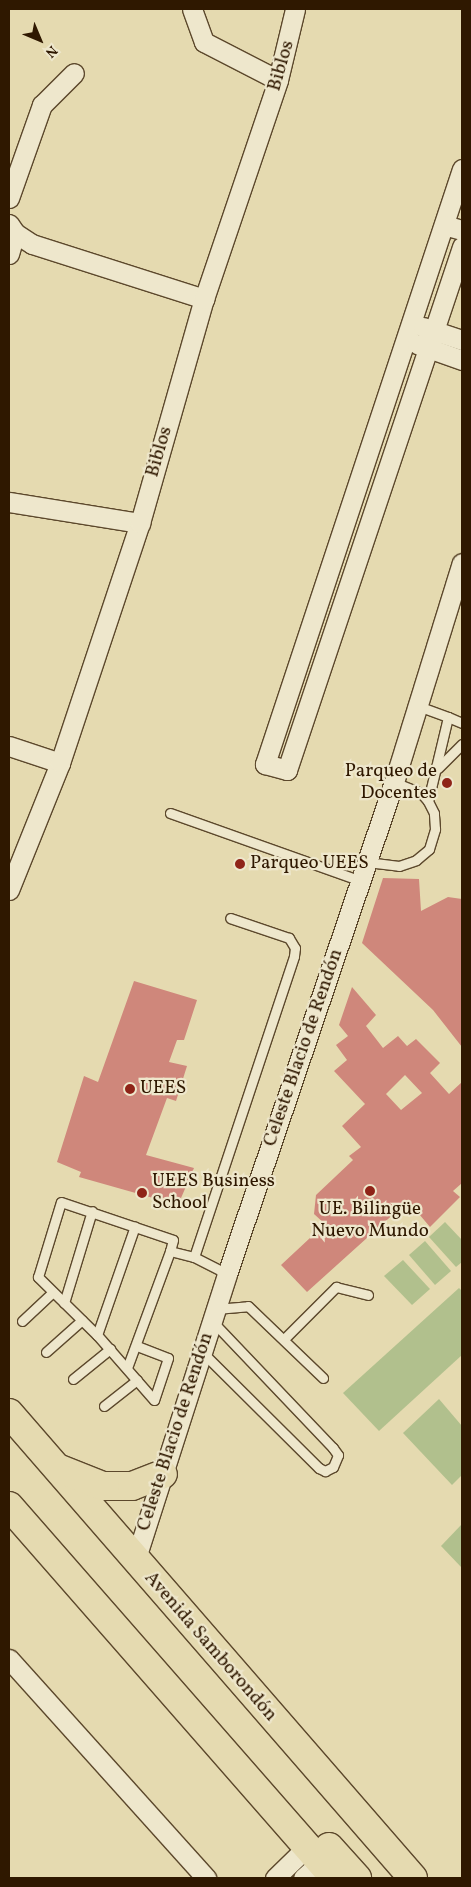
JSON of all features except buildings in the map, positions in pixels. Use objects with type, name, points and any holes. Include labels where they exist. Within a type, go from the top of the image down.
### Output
[{"type":"highway","name":"Avenida Samborondón","points":[[9,1413],[135,1561],[413,1878]]},
{"type":"highway","points":[[56,1468],[103,1486],[132,1486],[163,1474]]},
{"type":"highway","points":[[9,1506],[232,1762],[316,1866]]},
{"type":"highway","points":[[232,1762],[331,1848],[357,1878]]},
{"type":"street","points":[[192,9],[204,42],[278,80]]},
{"type":"street","name":"Biblos","points":[[9,890],[60,763],[140,523],[204,299],[278,80],[295,9]]},
{"type":"street","points":[[9,198],[42,105],[74,73]]},
{"type":"street","points":[[462,169],[453,227],[410,332],[265,764],[287,770],[430,349],[462,247]]},
{"type":"street","points":[[12,228],[32,244],[204,299]]},
{"type":"street","points":[[9,254],[12,228]]},
{"type":"street","points":[[410,332],[435,330],[462,340]]},
{"type":"street","points":[[410,332],[430,349],[462,360]]},
{"type":"street","points":[[377,430],[399,437]]},
{"type":"street","points":[[9,502],[140,523]]},
{"type":"street","points":[[351,506],[374,512]]},
{"type":"street","name":"Celeste Blacio de Rendón","points":[[135,1561],[227,1274],[394,782],[462,563]]},
{"type":"street","points":[[326,582],[348,589]]},
{"type":"street","points":[[302,653],[324,660]]},
{"type":"street","points":[[9,746],[60,763]]},
{"type":"street","points":[[9,1659],[206,1878]]},
{"type":"street","points":[[275,1878],[316,1866]]},
{"type":"lane","points":[[418,706],[462,723]]},
{"type":"lane","points":[[428,801],[448,717]]},
{"type":"lane","points":[[437,768],[462,744]]},
{"type":"lane","points":[[367,862],[399,866],[416,860],[429,848],[435,829],[434,813],[428,801],[422,793],[394,782]]},
{"type":"lane","points":[[170,813],[361,881]]},
{"type":"lane","points":[[194,1257],[294,956],[295,948],[289,938],[230,918]]},
{"type":"lane","points":[[127,1368],[137,1346],[173,1240],[61,1202],[38,1277],[97,1335],[154,1400],[168,1358],[137,1346]]},
{"type":"lane","points":[[64,1303],[92,1211]]},
{"type":"lane","points":[[97,1335],[135,1226]]},
{"type":"lane","points":[[170,1251],[194,1257],[227,1274]]},
{"type":"lane","points":[[284,1339],[328,1291],[336,1287],[368,1295]]},
{"type":"lane","points":[[22,1322],[53,1292]]},
{"type":"lane","points":[[202,1352],[319,1468],[325,1471],[333,1468],[338,1455],[214,1315],[248,1306],[323,1378]]},
{"type":"lane","points":[[46,1352],[82,1320]]},
{"type":"lane","points":[[73,1379],[110,1349]]},
{"type":"lane","points":[[104,1406],[136,1380]]},
{"type":"green space","points":[[445,1222],[462,1240],[462,1262],[456,1267],[429,1237]]},
{"type":"green space","points":[[425,1241],[451,1271],[435,1285],[409,1255]]},
{"type":"green space","points":[[403,1260],[430,1289],[412,1305],[384,1276]]},
{"type":"green space","points":[[459,1288],[462,1291],[462,1355],[379,1431],[343,1393]]},
{"type":"green space","points":[[439,1399],[462,1426],[462,1475],[452,1485],[403,1433]]},
{"type":"green space","points":[[462,1524],[462,1568],[441,1546]]},
{"type":"place","name":"Parqueo de Docentes","points":[[447,783]]},
{"type":"place","name":"Parqueo UEES","points":[[240,864]]},
{"type":"place","name":"UEES","points":[[130,1089]]},
{"type":"place","name":"UE. Bilingüe Nuevo Mundo","points":[[370,1191]]},
{"type":"place","name":"UEES Business School","points":[[142,1193]]}]
